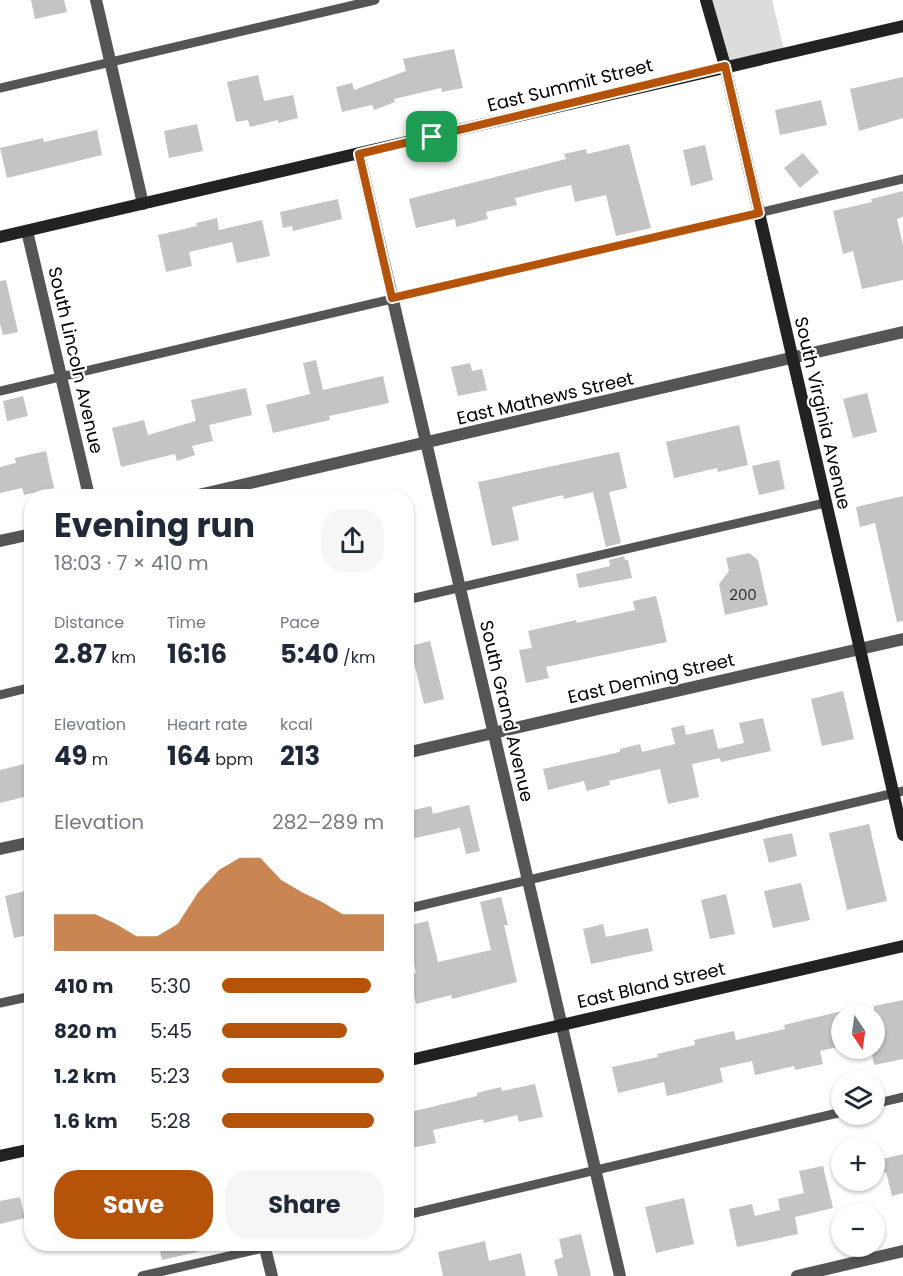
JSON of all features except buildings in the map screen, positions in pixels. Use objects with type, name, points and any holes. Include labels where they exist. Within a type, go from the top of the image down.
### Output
[{"type":"street","points":[[96,0],[143,204]]},
{"type":"street","name":"South Virginia Avenue","points":[[706,0],[725,66],[859,649],[898,792],[903,835]]},
{"type":"street","name":"East Summit Street","points":[[0,237],[903,26]]},
{"type":"street","name":"South Grand Avenue","points":[[359,154],[620,1276]]},
{"type":"street","name":"South Lincoln Avenue","points":[[27,231],[87,489]]},
{"type":"street","name":"East Mathews Street","points":[[225,489],[903,332]]},
{"type":"street","points":[[0,542],[24,536]]},
{"type":"street","name":"East Deming Street","points":[[414,751],[903,639]]},
{"type":"street","points":[[0,849],[24,844]]},
{"type":"street","name":"East Bland Street","points":[[414,1059],[903,946]]},
{"type":"street","points":[[0,1156],[24,1151]]},
{"type":"street","points":[[266,1251],[272,1276]]},
{"type":"street","points":[[797,1276],[903,1251]]},
{"type":"lane","points":[[0,88],[375,0]]},
{"type":"lane","points":[[0,390],[903,179]]},
{"type":"lane","points":[[414,598],[825,503]]},
{"type":"lane","points":[[0,695],[24,689]]},
{"type":"lane","points":[[414,907],[898,792]]},
{"type":"lane","points":[[0,1003],[24,998]]},
{"type":"lane","points":[[885,1101],[903,1097]]},
{"type":"lane","points":[[414,1213],[831,1115]]},
{"type":"lane","points":[[142,1276],[241,1251]]},
{"type":"shaded area","points":[[706,0],[772,0],[785,53],[725,66]]},
{"type":"route","points":[[725,66],[759,213],[392,298],[359,154],[432,137],[725,66]]}]
